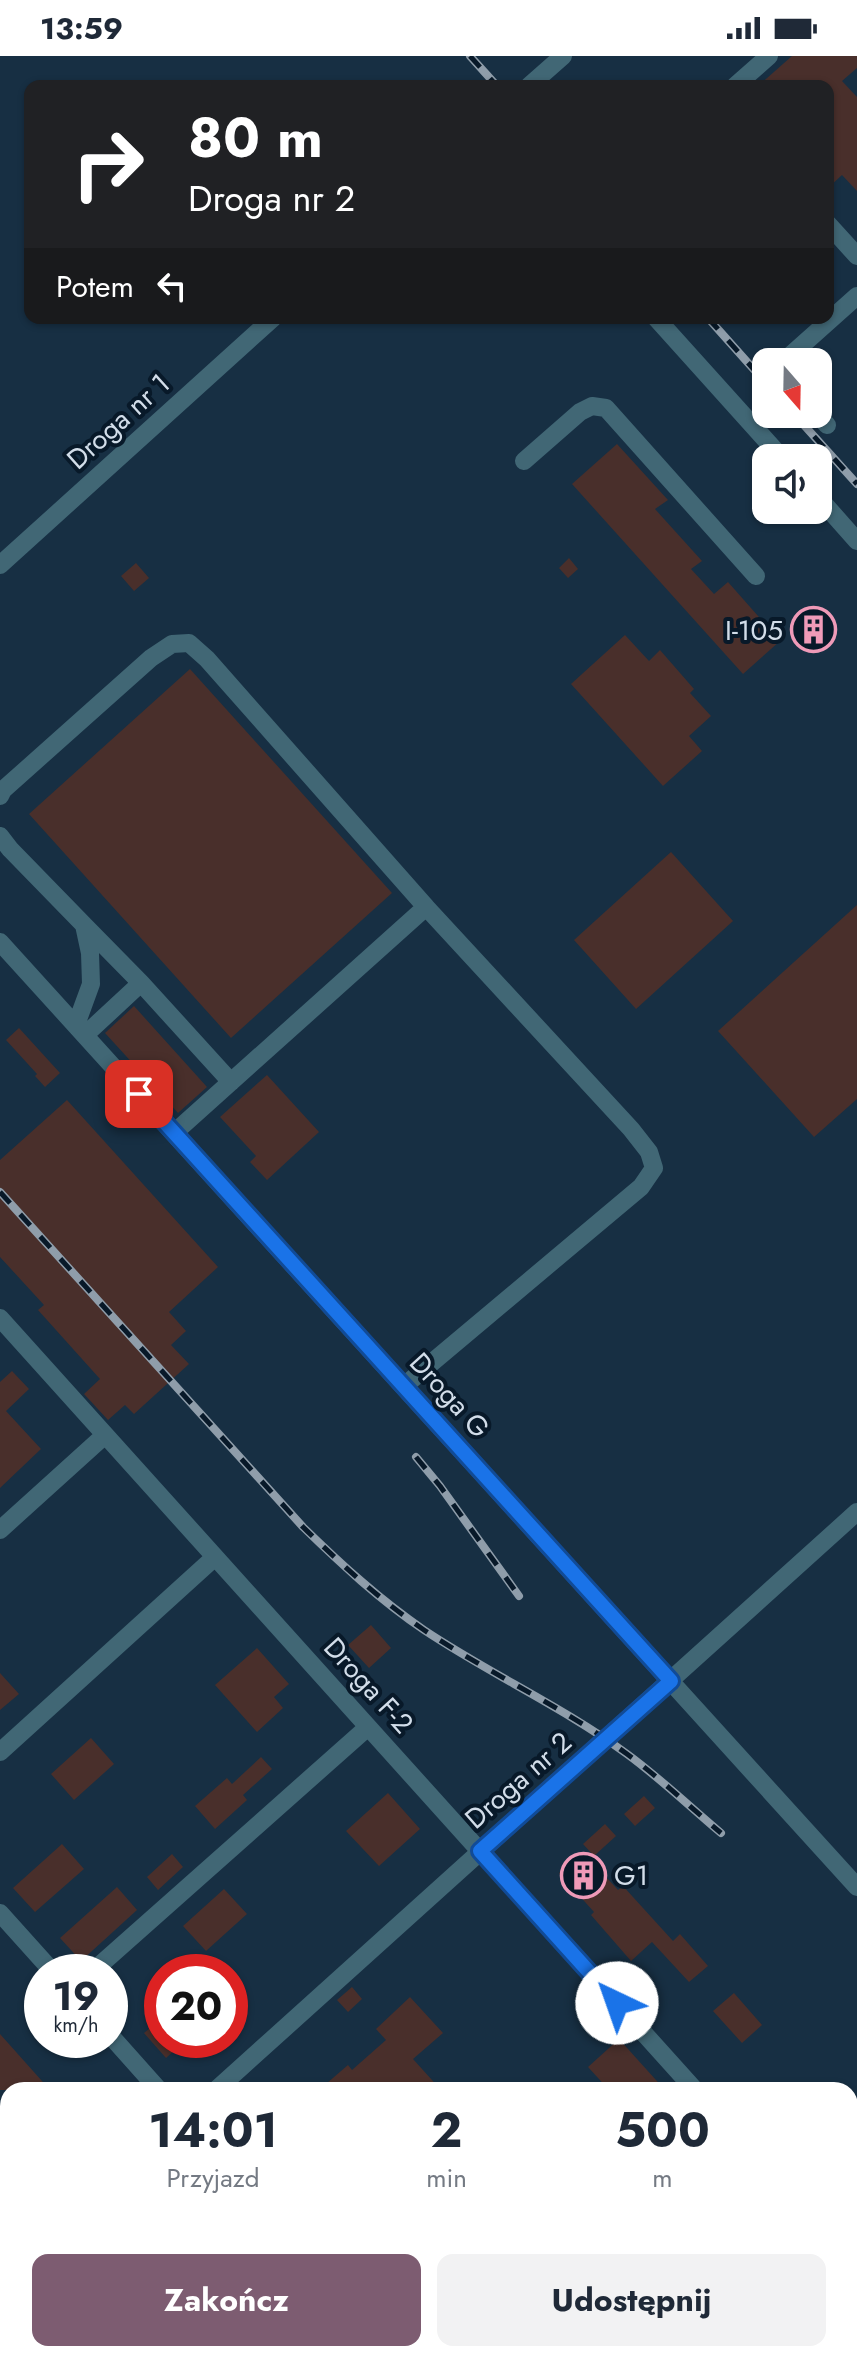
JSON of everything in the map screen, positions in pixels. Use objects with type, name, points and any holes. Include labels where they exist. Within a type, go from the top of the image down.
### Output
[{"type":"lane","points":[[536,80],[563,56]]},
{"type":"lane","points":[[742,80],[769,56]]},
{"type":"lane","points":[[834,231],[857,256]]},
{"type":"lane","points":[[834,317],[857,296]]},
{"type":"lane","name":"Droga nr 1","points":[[0,565],[266,324]]},
{"type":"lane","points":[[661,324],[769,444]]},
{"type":"lane","points":[[799,348],[826,324]]},
{"type":"lane","points":[[524,461],[580,412],[592,406],[606,408],[756,576]]},
{"type":"lane","points":[[832,513],[857,541]]},
{"type":"lane","points":[[0,796],[3,790],[151,658],[172,644],[189,643],[207,659],[426,907],[649,1152],[654,1168],[641,1187],[404,1386]]},
{"type":"lane","points":[[0,836],[231,1082]]},
{"type":"lane","points":[[174,1133],[426,907]]},
{"type":"lane","points":[[80,1030],[91,984],[90,953],[84,925]]},
{"type":"lane","name":"Droga G","points":[[0,942],[857,1887]]},
{"type":"lane","points":[[80,1030],[141,983]]},
{"type":"lane","name":"Droga F-2","points":[[0,1318],[688,2082]]},
{"type":"lane","points":[[0,1530],[105,1435]]},
{"type":"lane","name":"Droga nr 2","points":[[225,2082],[857,1512]]},
{"type":"lane","points":[[0,1752],[215,1557]]},
{"type":"lane","points":[[112,1954],[368,1727]]},
{"type":"lane","points":[[0,1913],[37,1954]]},
{"type":"lane","points":[[128,2055],[152,2082]]},
{"type":"shaded area","points":[[0,56],[857,56],[857,2082],[0,2082]]},
{"type":"building","points":[[792,56],[857,56],[857,68],[842,81],[857,97],[857,191],[842,175],[834,182],[834,80],[765,80]]},
{"type":"building","points":[[617,444],[668,500],[655,509],[702,561],[691,569],[714,594],[728,582],[780,641],[743,674],[572,484]]},
{"type":"building","points":[[569,558],[578,569],[568,578],[559,568]]},
{"type":"building","points":[[136,563],[149,578],[134,591],[121,576]]},
{"type":"building","name":"I-105","points":[[819,617],[828,627],[810,643],[801,633]]},
{"type":"building","points":[[625,635],[649,661],[660,650],[694,689],[690,693],[711,716],[689,736],[702,751],[663,786],[571,684]]},
{"type":"building","points":[[190,669],[392,893],[231,1038],[29,814]]},
{"type":"building","points":[[671,852],[733,921],[636,1009],[574,940]]},
{"type":"building","points":[[857,905],[857,1099],[814,1137],[718,1031]]},
{"type":"building","points":[[134,1006],[207,1087],[178,1113],[105,1033]]},
{"type":"building","points":[[19,1028],[60,1073],[45,1087],[6,1040]]},
{"type":"building","points":[[267,1075],[319,1132],[267,1180],[250,1162],[256,1156],[220,1117]]},
{"type":"building","points":[[67,1100],[218,1267],[169,1312],[186,1331],[171,1345],[189,1364],[134,1414],[125,1405],[108,1420],[84,1394],[100,1379],[38,1310],[44,1305],[0,1257],[0,1160]]},
{"type":"building","points":[[12,1371],[29,1389],[6,1411],[41,1449],[0,1488],[0,1382]]},
{"type":"building","points":[[371,1625],[391,1648],[369,1668],[348,1645]]},
{"type":"building","points":[[257,1648],[289,1684],[274,1697],[283,1708],[257,1732],[215,1685]]},
{"type":"building","points":[[0,1673],[19,1694],[0,1710]]},
{"type":"building","points":[[91,1738],[114,1764],[74,1800],[51,1774]]},
{"type":"building","points":[[261,1757],[272,1769],[243,1795],[247,1800],[215,1829],[195,1806],[227,1778],[232,1784]]},
{"type":"building","points":[[388,1793],[420,1829],[379,1866],[346,1831]]},
{"type":"building","points":[[644,1796],[655,1808],[635,1826],[624,1814]]},
{"type":"building","points":[[605,1824],[616,1836],[594,1856],[583,1844]]},
{"type":"building","points":[[62,1844],[84,1869],[35,1912],[13,1888]]},
{"type":"building","points":[[583,1852],[618,1890],[623,1886],[673,1941],[680,1934],[708,1966],[689,1982],[652,1942],[631,1961],[559,1873]]},
{"type":"building","points":[[172,1854],[183,1867],[158,1890],[147,1877]]},
{"type":"building","points":[[117,1887],[137,1910],[89,1954],[75,1954],[60,1938]]},
{"type":"building","points":[[224,1889],[247,1914],[206,1951],[183,1926]]},
{"type":"building","points":[[352,1987],[362,1999],[348,2012],[337,2000]]},
{"type":"building","points":[[734,1993],[762,2025],[742,2043],[713,2011]]},
{"type":"building","points":[[410,1997],[443,2033],[413,2059],[434,2082],[328,2082],[348,2065],[352,2070],[386,2040],[376,2029]]},
{"type":"building","points":[[0,2034],[43,2082],[0,2082]]},
{"type":"building","points":[[619,2039],[658,2082],[602,2082],[588,2067]]},
{"type":"railway","points":[[470,56],[492,80]]},
{"type":"railway","points":[[713,324],[752,367]]},
{"type":"railway","points":[[807,428],[857,484]]},
{"type":"railway","points":[[0,1192],[303,1527],[346,1568],[424,1630],[603,1737],[721,1833]]},
{"type":"railway","points":[[416,1457],[519,1596]]},
{"type":"place","name":"I-105","points":[[814,630]]},
{"type":"place","name":"G1","points":[[583,1875]]},
{"type":"route","points":[[139,1094],[671,1681],[480,1851],[617,2003]]}]
